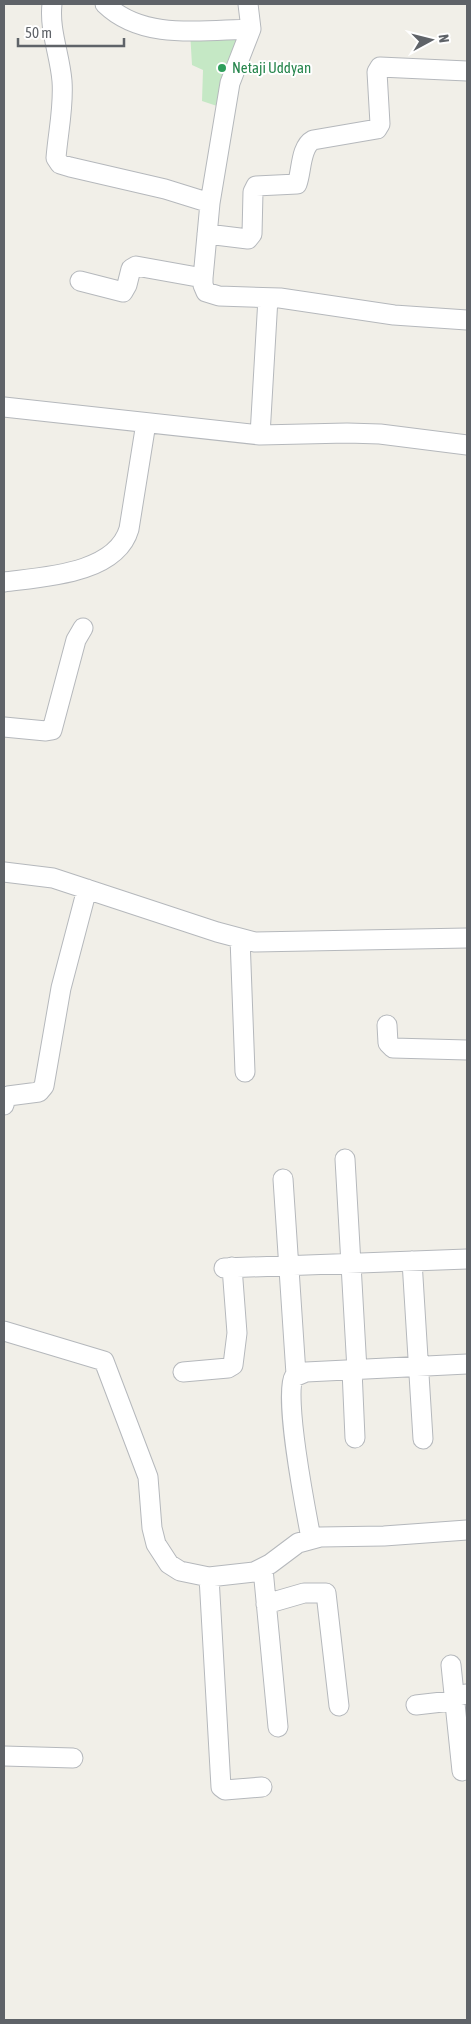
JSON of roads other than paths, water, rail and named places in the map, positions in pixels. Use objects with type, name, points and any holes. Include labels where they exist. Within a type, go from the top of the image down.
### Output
[{"type":"street","points":[[52,4],[52,20],[62,80],[62,116],[56,158],[60,164],[165,189],[210,203]]},
{"type":"street","points":[[105,4],[123,17],[154,29],[172,31],[251,29]]},
{"type":"street","points":[[248,4],[251,29],[230,82],[210,203],[203,278],[204,289],[209,294],[219,296],[268,298],[394,316],[467,320]]},
{"type":"street","points":[[207,234],[248,239],[252,234],[253,192],[256,186],[298,184],[305,149],[308,143],[313,140],[377,129],[380,124],[377,72],[380,67],[467,71]]},
{"type":"street","points":[[80,280],[123,292],[131,269],[136,266],[203,278]]},
{"type":"street","points":[[260,435],[268,298]]},
{"type":"street","points":[[4,408],[260,435],[355,433],[467,445]]},
{"type":"street","points":[[4,582],[80,569],[104,559],[120,548],[129,529],[146,423]]},
{"type":"street","points":[[4,727],[52,730],[76,640],[83,628]]},
{"type":"street","points":[[4,872],[53,878],[240,938],[267,943],[467,938]]},
{"type":"street","points":[[4,1105],[8,1096],[39,1092],[44,1086],[61,988],[87,889]]},
{"type":"street","points":[[240,938],[245,1072]]},
{"type":"street","points":[[387,1025],[388,1043],[393,1048],[467,1050]]},
{"type":"street","points":[[346,1159],[352,1263],[355,1438]]},
{"type":"street","points":[[283,1179],[296,1374],[290,1385],[293,1421],[311,1538]]},
{"type":"street","points":[[183,1372],[228,1368],[234,1365],[237,1333],[228,1267],[467,1259]]},
{"type":"street","points":[[412,1261],[423,1439]]},
{"type":"street","points":[[4,1331],[104,1361],[148,1477],[152,1528],[156,1544],[170,1564],[180,1570],[209,1577],[230,1576],[263,1568],[298,1543],[311,1538],[384,1536],[467,1530]]},
{"type":"street","points":[[296,1374],[467,1364]]},
{"type":"street","points":[[263,1568],[278,1727]]},
{"type":"street","points":[[209,1577],[221,1787],[225,1790],[262,1787]]},
{"type":"street","points":[[266,1604],[304,1593],[326,1592],[339,1706]]},
{"type":"street","points":[[451,1665],[461,1696],[462,1771]]},
{"type":"street","points":[[416,1705],[451,1701],[461,1696]]},
{"type":"street","points":[[4,1756],[73,1758]]},
{"type":"place","name":"Netaji Uddyan","points":[[222,68]]}]
